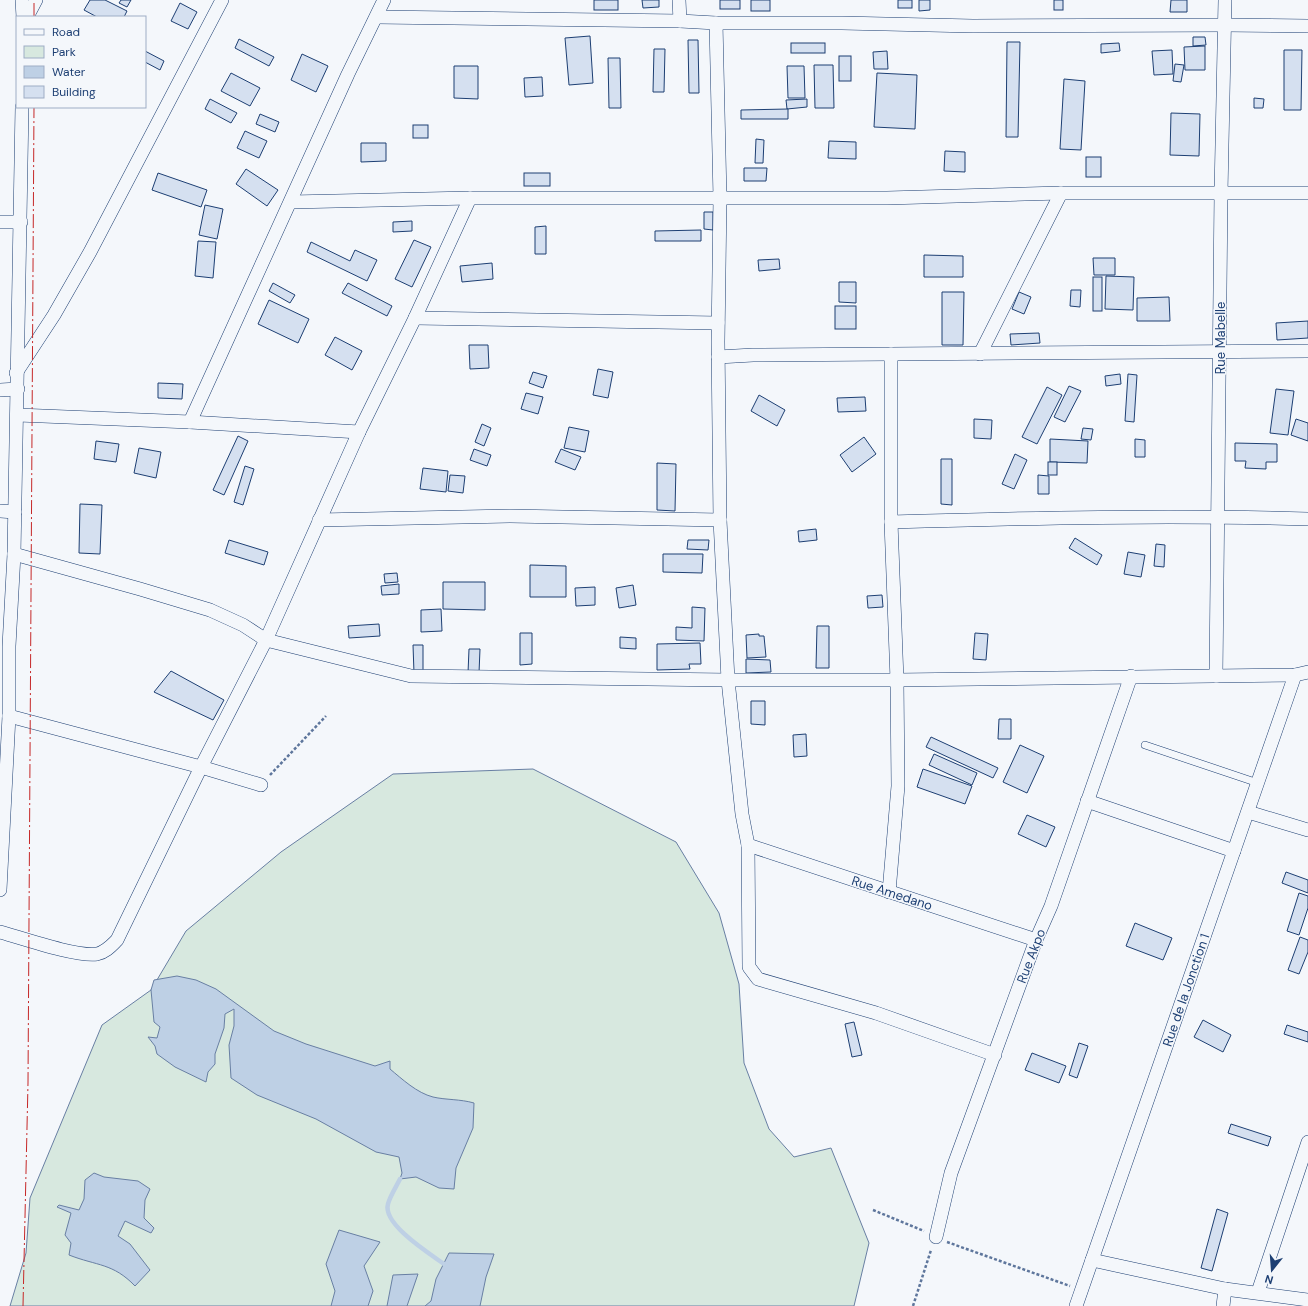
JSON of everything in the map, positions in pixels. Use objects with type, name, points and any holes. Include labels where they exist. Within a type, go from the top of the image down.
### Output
[{"type":"street","points":[[22,0],[23,16]]},
{"type":"street","points":[[28,16],[36,0]]},
{"type":"street","points":[[16,373],[54,315],[90,252],[222,0]]},
{"type":"street","points":[[190,422],[348,74],[384,0]]},
{"type":"street","points":[[679,0],[680,21]]},
{"type":"street","name":"Rue Mabelle","points":[[1216,676],[1221,193],[1226,25],[1225,0]]},
{"type":"street","points":[[377,17],[973,26],[1308,26]]},
{"type":"street","points":[[716,23],[720,198],[718,323],[720,520],[728,680],[742,814],[748,845],[749,967],[758,979],[876,1013],[995,1055]]},
{"type":"street","points":[[0,890],[14,554],[18,415],[18,389],[16,373],[21,222],[22,108]]},
{"type":"street","points":[[291,202],[470,198],[887,198],[1061,193],[1308,194]]},
{"type":"street","points":[[980,354],[1061,193]]},
{"type":"street","points":[[0,932],[81,953],[96,954],[105,951],[118,940],[202,767],[266,640],[359,432],[415,318],[470,198]]},
{"type":"street","points":[[0,222],[21,222]]},
{"type":"street","points":[[415,318],[718,323]]},
{"type":"street","points":[[718,358],[753,355],[1220,353],[1308,351]]},
{"type":"street","points":[[889,892],[898,786],[897,680],[891,522],[890,354]]},
{"type":"street","points":[[0,390],[18,389]]},
{"type":"street","points":[[18,415],[190,422],[359,432]]},
{"type":"street","points":[[0,511],[15,512]]},
{"type":"street","points":[[319,520],[510,516],[720,520]]},
{"type":"street","points":[[891,522],[1051,517],[1217,516],[1308,519]]},
{"type":"street","points":[[14,554],[140,588],[210,610],[243,625],[266,640],[411,676],[728,680],[897,680],[1302,674]]},
{"type":"street","name":"Rue de la Jonction 1","points":[[1076,1306],[1258,783],[1302,674]]},
{"type":"street","name":"Rue Akpo","points":[[936,1237],[951,1173],[1036,940],[1051,906],[1131,676]]},
{"type":"street","points":[[6,723],[202,767],[261,785]]},
{"type":"street","points":[[1087,801],[1234,851]]},
{"type":"street","points":[[1248,812],[1308,830]]},
{"type":"street","name":"Rue Amedano","points":[[748,845],[1036,940]]},
{"type":"street","points":[[1258,1292],[1308,1142]]},
{"type":"street","points":[[1092,1260],[1225,1290],[1258,1292],[1308,1300]]},
{"type":"street","points":[[1223,1306],[1225,1290]]},
{"type":"lane","points":[[1145,745],[1258,783]]},
{"type":"path","points":[[261,785],[326,716]]},
{"type":"path","points":[[913,1306],[936,1237]]},
{"type":"path","points":[[997,1261],[1082,1290]]},
{"type":"green space","points":[[533,769],[676,842],[719,913],[739,984],[744,1063],[769,1129],[794,1157],[831,1148],[869,1243],[854,1306],[10,1306],[26,1253],[30,1198],[102,1025],[151,990],[186,931],[281,852],[393,774]]},
{"type":"water","points":[[177,976],[196,980],[216,989],[274,1031],[306,1044],[375,1066],[390,1061],[390,1069],[410,1085],[427,1095],[443,1099],[474,1103],[473,1128],[456,1168],[454,1189],[439,1188],[416,1177],[400,1179],[402,1173],[399,1157],[376,1152],[316,1119],[257,1095],[231,1078],[229,1045],[234,1026],[234,1009],[225,1014],[224,1028],[215,1054],[215,1064],[208,1072],[206,1082],[175,1067],[157,1054],[155,1046],[148,1037],[157,1038],[160,1027],[154,1022],[151,990],[154,980]]},
{"type":"water","points":[[94,1173],[104,1177],[138,1181],[150,1189],[145,1200],[144,1218],[154,1228],[151,1233],[125,1221],[118,1236],[130,1244],[150,1270],[135,1286],[112,1269],[69,1255],[71,1243],[65,1235],[71,1213],[57,1207],[59,1205],[79,1210],[84,1199],[85,1180]]},
{"type":"water","points":[[339,1230],[380,1242],[364,1266],[373,1291],[368,1306],[331,1306],[335,1291],[326,1264]]},
{"type":"water","points":[[449,1253],[494,1254],[486,1277],[480,1306],[425,1306],[431,1301],[436,1279]]},
{"type":"water","points":[[418,1274],[407,1306],[387,1306],[393,1275]]},
{"type":"building","points":[[90,0],[105,0],[127,11],[124,16],[95,16],[84,10]]},
{"type":"building","points":[[121,0],[131,0],[127,7],[119,3]]},
{"type":"building","points":[[594,0],[618,0],[618,10],[594,10]]},
{"type":"building","points":[[642,0],[659,0],[659,7],[643,8]]},
{"type":"building","points":[[720,0],[740,0],[740,9],[720,9]]},
{"type":"building","points":[[751,0],[770,0],[770,11],[751,11]]},
{"type":"building","points":[[898,0],[912,0],[912,8],[898,8]]},
{"type":"building","points":[[919,0],[930,0],[930,10],[919,11]]},
{"type":"building","points":[[1054,0],[1063,0],[1063,10],[1054,10]]},
{"type":"building","points":[[1171,0],[1187,0],[1187,12],[1170,12]]},
{"type":"building","points":[[180,3],[197,12],[188,29],[171,21]]},
{"type":"building","points":[[590,36],[593,83],[569,85],[565,38]]},
{"type":"building","points":[[1193,37],[1205,37],[1206,45],[1193,46]]},
{"type":"building","points":[[239,39],[274,57],[269,66],[235,48]]},
{"type":"building","points":[[688,40],[698,40],[699,93],[689,93]]},
{"type":"building","points":[[1007,42],[1020,42],[1018,137],[1006,137]]},
{"type":"building","points":[[791,43],[825,43],[825,53],[791,53]]},
{"type":"building","points":[[1119,43],[1120,51],[1101,53],[1101,44]]},
{"type":"building","points":[[1205,46],[1205,70],[1185,70],[1184,47]]},
{"type":"building","points":[[654,49],[665,49],[664,92],[653,92]]},
{"type":"building","points":[[1172,50],[1173,74],[1154,75],[1152,51]]},
{"type":"building","points":[[1284,50],[1302,50],[1301,110],[1284,110]]},
{"type":"building","points":[[887,51],[888,69],[874,69],[873,52]]},
{"type":"building","points":[[146,52],[164,61],[160,70],[146,63]]},
{"type":"building","points":[[302,54],[328,66],[316,92],[291,80]]},
{"type":"building","points":[[839,56],[851,56],[851,81],[839,81]]},
{"type":"building","points":[[608,58],[620,58],[621,108],[609,108]]},
{"type":"building","points":[[1175,64],[1184,65],[1181,82],[1173,81]]},
{"type":"building","points":[[814,65],[833,65],[834,108],[815,108]]},
{"type":"building","points":[[454,66],[478,66],[478,99],[454,98]]},
{"type":"building","points":[[787,66],[804,66],[805,98],[788,98]]},
{"type":"building","points":[[231,73],[260,88],[250,106],[221,91]]},
{"type":"building","points":[[877,73],[917,75],[915,129],[874,127]]},
{"type":"building","points":[[542,77],[543,96],[525,97],[524,78]]},
{"type":"building","points":[[1064,79],[1085,81],[1081,150],[1060,149]]},
{"type":"building","points":[[1254,98],[1264,99],[1263,108],[1254,108]]},
{"type":"building","points":[[210,99],[237,113],[231,123],[205,109]]},
{"type":"building","points":[[807,99],[807,107],[787,109],[786,100]]},
{"type":"building","points":[[788,109],[788,119],[741,119],[741,110]]},
{"type":"building","points":[[1171,113],[1200,114],[1199,156],[1170,155]]},
{"type":"building","points":[[260,114],[279,122],[275,132],[256,124]]},
{"type":"building","points":[[413,125],[428,125],[428,138],[413,138]]},
{"type":"building","points":[[245,131],[267,141],[259,158],[237,148]]},
{"type":"building","points":[[756,139],[764,140],[763,163],[755,163]]},
{"type":"building","points":[[829,141],[856,142],[856,159],[828,158]]},
{"type":"building","points":[[361,143],[386,143],[386,161],[361,162]]},
{"type":"building","points":[[945,151],[965,152],[965,172],[944,171]]},
{"type":"building","points":[[1086,157],[1101,157],[1101,177],[1086,177]]},
{"type":"building","points":[[744,168],[767,168],[766,181],[744,181]]},
{"type":"building","points":[[246,169],[278,190],[267,206],[236,184]]},
{"type":"building","points":[[158,173],[207,190],[201,207],[152,190]]},
{"type":"building","points":[[524,173],[550,173],[550,186],[524,186]]},
{"type":"building","points":[[205,205],[223,209],[217,239],[199,235]]},
{"type":"building","points":[[704,212],[713,212],[713,230],[704,229]]},
{"type":"building","points":[[412,221],[412,231],[393,232],[393,222]]},
{"type":"building","points":[[546,226],[546,254],[535,254],[535,227]]},
{"type":"building","points":[[701,230],[701,241],[655,241],[655,231]]},
{"type":"building","points":[[414,240],[431,247],[412,287],[395,279]]},
{"type":"building","points":[[198,241],[216,242],[213,278],[195,276]]},
{"type":"building","points":[[311,242],[350,261],[355,250],[377,260],[367,281],[307,252]]},
{"type":"building","points":[[924,255],[963,256],[963,277],[924,277]]},
{"type":"building","points":[[1093,258],[1115,258],[1115,275],[1094,275]]},
{"type":"building","points":[[779,259],[780,269],[759,271],[758,260]]},
{"type":"building","points":[[492,263],[493,279],[462,282],[460,266]]},
{"type":"building","points":[[1106,276],[1134,277],[1133,310],[1105,309]]},
{"type":"building","points":[[1093,277],[1102,277],[1102,311],[1093,311]]},
{"type":"building","points":[[839,282],[856,282],[856,303],[839,302]]},
{"type":"building","points":[[273,283],[295,295],[290,303],[269,291]]},
{"type":"building","points":[[348,283],[392,306],[387,316],[342,293]]},
{"type":"building","points":[[1071,290],[1081,290],[1080,307],[1070,306]]},
{"type":"building","points":[[942,292],[964,292],[963,345],[942,345]]},
{"type":"building","points":[[1019,292],[1031,297],[1024,314],[1012,309]]},
{"type":"building","points":[[1169,297],[1170,321],[1137,321],[1137,298]]},
{"type":"building","points":[[269,300],[309,319],[298,343],[258,324]]},
{"type":"building","points":[[835,306],[856,306],[856,329],[835,329]]},
{"type":"building","points":[[1308,321],[1308,338],[1277,340],[1276,323]]},
{"type":"building","points":[[1039,333],[1040,343],[1011,345],[1010,334]]},
{"type":"building","points":[[335,337],[362,351],[352,370],[325,355]]},
{"type":"building","points":[[469,345],[488,345],[489,368],[470,369]]},
{"type":"building","points":[[598,369],[613,372],[608,398],[593,395]]},
{"type":"building","points":[[533,372],[547,376],[543,388],[529,383]]},
{"type":"building","points":[[1120,374],[1121,384],[1106,386],[1105,376]]},
{"type":"building","points":[[1128,374],[1137,375],[1134,422],[1125,421]]},
{"type":"building","points":[[158,383],[183,384],[182,399],[158,398]]},
{"type":"building","points":[[1069,386],[1081,391],[1065,422],[1054,417]]},
{"type":"building","points":[[1047,387],[1062,395],[1037,444],[1022,437]]},
{"type":"building","points":[[1276,389],[1294,391],[1288,435],[1270,433]]},
{"type":"building","points":[[526,393],[543,397],[538,414],[521,409]]},
{"type":"building","points":[[759,395],[785,410],[777,426],[751,411]]},
{"type":"building","points":[[865,397],[866,411],[838,412],[837,398]]},
{"type":"building","points":[[974,419],[992,420],[991,439],[974,438]]},
{"type":"building","points":[[1296,419],[1308,423],[1308,441],[1291,435]]},
{"type":"building","points":[[482,424],[491,428],[484,446],[475,442]]},
{"type":"building","points":[[569,427],[589,431],[585,452],[564,448]]},
{"type":"building","points":[[1083,428],[1093,429],[1091,440],[1081,439]]},
{"type":"building","points":[[238,436],[248,441],[224,495],[213,490]]},
{"type":"building","points":[[864,437],[876,454],[852,472],[840,455]]},
{"type":"building","points":[[1050,439],[1088,441],[1087,463],[1050,462]]},
{"type":"building","points":[[1135,439],[1145,440],[1145,457],[1135,457]]},
{"type":"building","points":[[96,441],[119,444],[116,462],[94,459]]},
{"type":"building","points":[[1235,443],[1277,444],[1277,462],[1266,462],[1266,469],[1245,468],[1246,461],[1235,461]]},
{"type":"building","points":[[139,448],[161,452],[156,478],[134,473]]},
{"type":"building","points":[[474,449],[491,455],[487,466],[470,460]]},
{"type":"building","points":[[561,449],[581,457],[575,470],[555,462]]},
{"type":"building","points":[[1015,454],[1027,460],[1014,489],[1002,484]]},
{"type":"building","points":[[941,459],[952,459],[952,505],[941,504]]},
{"type":"building","points":[[1048,462],[1057,462],[1057,475],[1048,475]]},
{"type":"building","points":[[657,463],[676,464],[675,511],[657,510]]},
{"type":"building","points":[[245,466],[254,469],[243,505],[234,502]]},
{"type":"building","points":[[423,468],[448,471],[446,492],[420,489]]},
{"type":"building","points":[[450,475],[465,476],[463,493],[448,491]]},
{"type":"building","points":[[1038,475],[1049,476],[1049,494],[1038,494]]},
{"type":"building","points":[[80,504],[102,505],[100,554],[79,553]]},
{"type":"building","points":[[816,529],[817,540],[799,542],[798,531]]},
{"type":"building","points":[[1075,538],[1102,555],[1097,565],[1069,548]]},
{"type":"building","points":[[229,540],[268,552],[264,565],[225,553]]},
{"type":"building","points":[[688,540],[709,540],[708,550],[687,549]]},
{"type":"building","points":[[1156,544],[1165,545],[1164,567],[1154,566]]},
{"type":"building","points":[[1128,552],[1145,555],[1141,577],[1124,574]]},
{"type":"building","points":[[663,554],[703,554],[702,573],[663,572]]},
{"type":"building","points":[[530,565],[566,566],[566,597],[530,597]]},
{"type":"building","points":[[397,573],[398,582],[385,583],[384,574]]},
{"type":"building","points":[[443,582],[485,582],[485,610],[443,609]]},
{"type":"building","points":[[399,584],[399,594],[382,595],[381,586]]},
{"type":"building","points":[[633,585],[636,605],[619,608],[616,588]]},
{"type":"building","points":[[595,587],[595,605],[576,606],[575,588]]},
{"type":"building","points":[[882,595],[883,607],[868,608],[867,596]]},
{"type":"building","points":[[692,607],[705,608],[704,641],[676,640],[676,627],[692,628]]},
{"type":"building","points":[[441,609],[442,631],[421,632],[421,610]]},
{"type":"building","points":[[379,624],[380,636],[349,638],[348,626]]},
{"type":"building","points":[[817,626],[829,626],[829,668],[816,668]]},
{"type":"building","points":[[520,633],[532,633],[532,664],[520,665]]},
{"type":"building","points":[[975,633],[988,634],[986,660],[973,659]]},
{"type":"building","points":[[759,634],[759,636],[764,636],[766,657],[747,658],[746,635]]},
{"type":"building","points":[[620,637],[636,638],[636,649],[620,648]]},
{"type":"building","points":[[700,643],[701,664],[689,664],[690,669],[657,670],[657,644]]},
{"type":"building","points":[[413,645],[423,645],[423,673],[414,673]]},
{"type":"building","points":[[469,649],[480,649],[479,673],[468,673]]},
{"type":"building","points":[[746,659],[770,660],[771,672],[746,673]]},
{"type":"building","points":[[171,671],[224,700],[213,720],[154,692]]},
{"type":"building","points":[[751,701],[765,701],[765,725],[751,724]]},
{"type":"building","points":[[999,719],[1011,719],[1011,739],[998,739]]},
{"type":"building","points":[[806,734],[807,756],[794,757],[793,735]]},
{"type":"building","points":[[931,737],[998,768],[993,778],[926,747]]},
{"type":"building","points":[[1020,745],[1044,756],[1027,793],[1003,782]]},
{"type":"building","points":[[934,754],[977,773],[972,785],[929,765]]},
{"type":"building","points":[[923,769],[972,786],[965,804],[917,787]]},
{"type":"building","points":[[1027,815],[1055,827],[1046,847],[1018,834]]},
{"type":"building","points":[[1286,872],[1308,880],[1308,893],[1282,883]]},
{"type":"building","points":[[1299,893],[1308,896],[1308,908],[1299,935],[1287,931]]},
{"type":"building","points":[[1135,923],[1172,938],[1163,960],[1126,946]]},
{"type":"building","points":[[1300,937],[1308,940],[1308,952],[1299,974],[1288,970]]},
{"type":"building","points":[[1203,1020],[1231,1035],[1223,1052],[1194,1037]]},
{"type":"building","points":[[854,1022],[862,1055],[852,1057],[845,1024]]},
{"type":"building","points":[[1287,1025],[1308,1032],[1308,1042],[1284,1034]]},
{"type":"building","points":[[1079,1043],[1088,1046],[1077,1078],[1069,1075]]},
{"type":"building","points":[[1032,1053],[1066,1066],[1059,1083],[1025,1070]]},
{"type":"building","points":[[1231,1124],[1271,1137],[1268,1146],[1228,1133]]},
{"type":"building","points":[[1217,1209],[1228,1213],[1212,1271],[1201,1268]]},
{"type":"waterway","points":[[400,1179],[388,1204],[388,1212],[392,1220],[408,1238],[444,1264]]},
{"type":"power","points":[[34,0],[34,16]]},
{"type":"power","points":[[23,1306],[28,1083],[34,108]]}]
